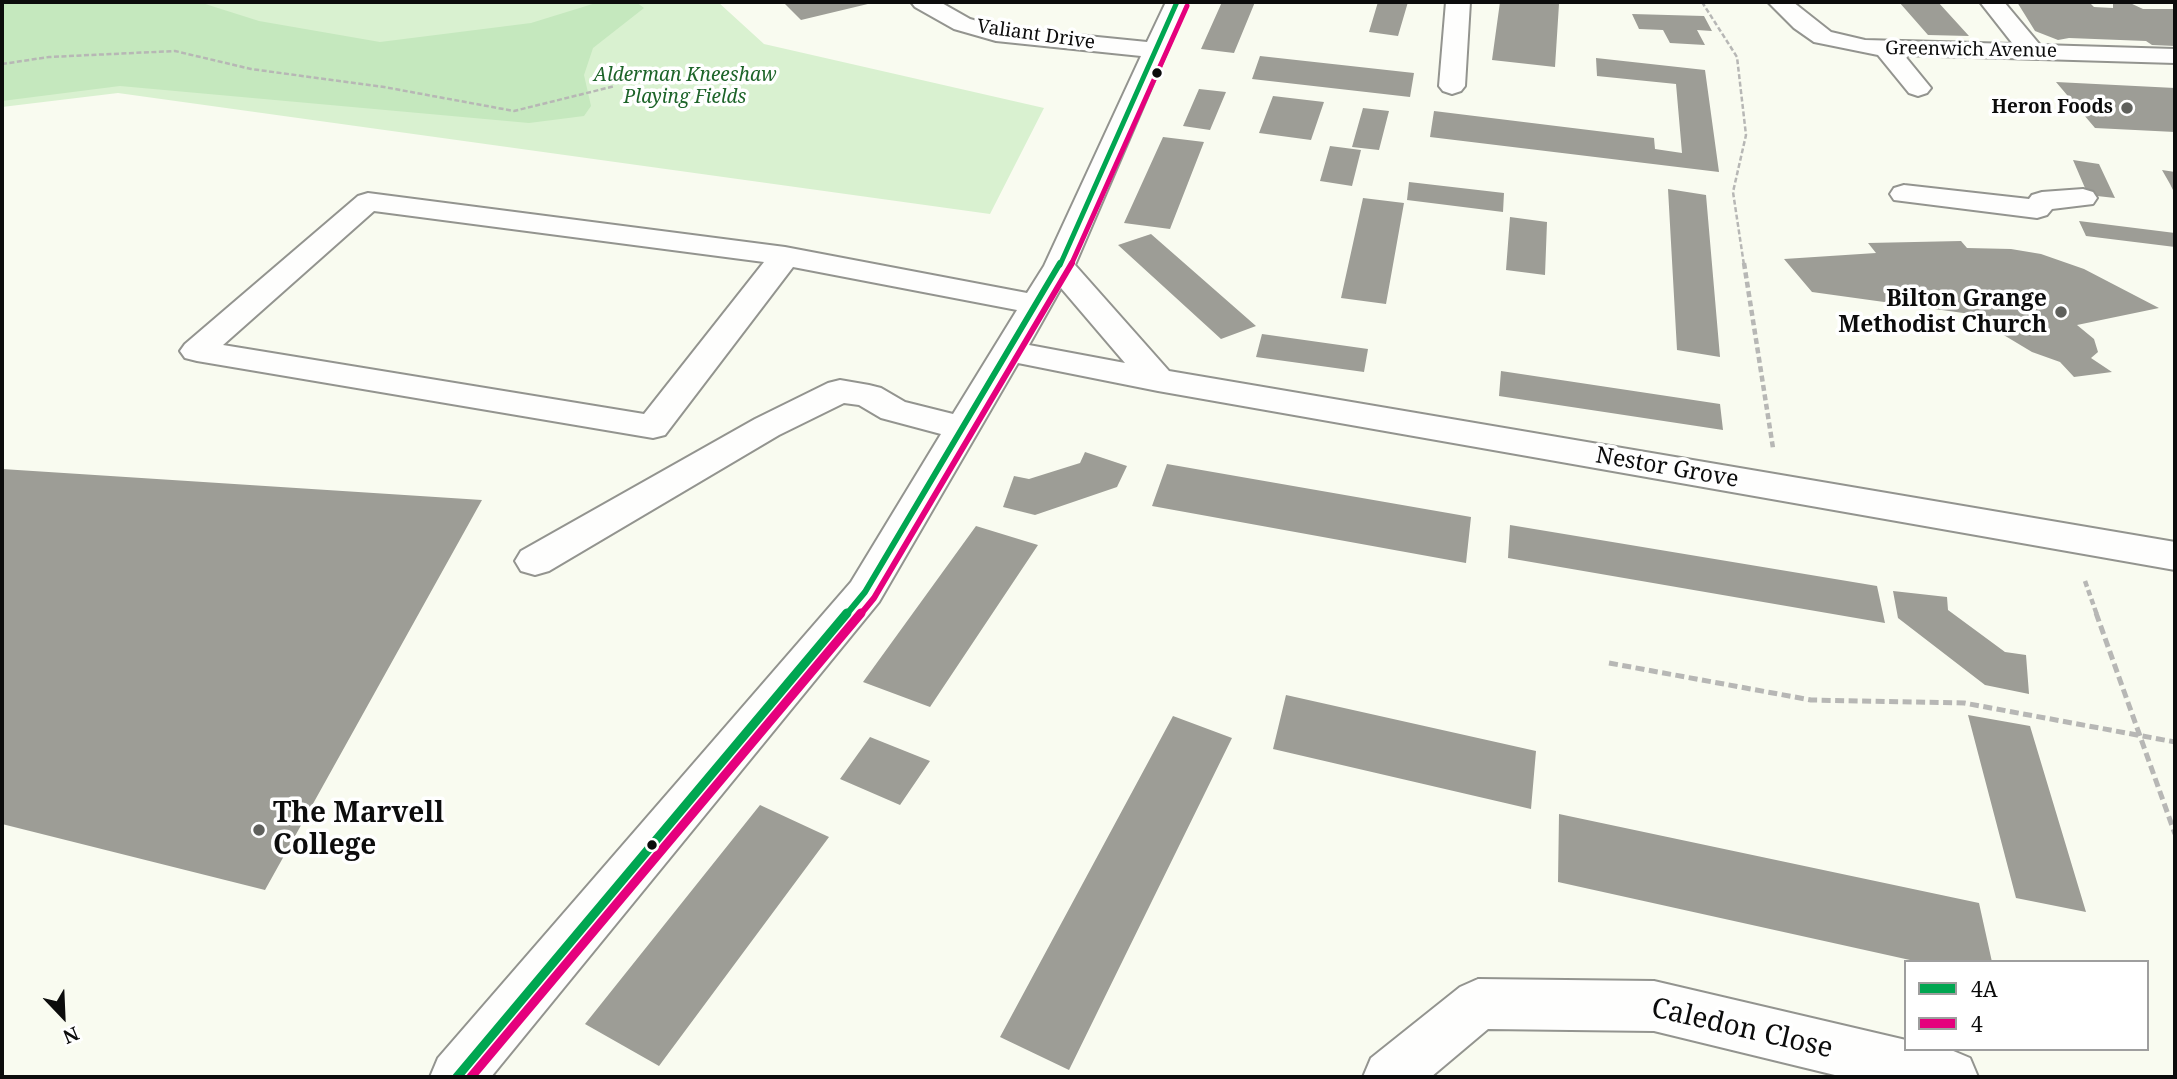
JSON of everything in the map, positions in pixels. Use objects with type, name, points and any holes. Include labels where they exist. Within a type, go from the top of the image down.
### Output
[{"type":"street","name":"Valiant Drive","points":[[923,2],[962,24],[996,34],[1154,50]]},
{"type":"street","points":[[457,1077],[865,592],[1059,266],[1177,2]]},
{"type":"street","points":[[1452,86],[1458,2]]},
{"type":"street","name":"Greenwich Avenue","points":[[1780,2],[1802,23],[1824,37],[1865,47],[2175,56]]},
{"type":"street","points":[[1992,2],[2031,51]]},
{"type":"street","points":[[1885,48],[1918,88]]},
{"type":"street","points":[[1903,194],[2037,209],[2042,201],[2083,198]]},
{"type":"street","points":[[785,256],[653,427],[197,351],[368,202],[785,256],[1036,304]]},
{"type":"street","points":[[1059,266],[1158,380]]},
{"type":"street","name":"Nestor Grove","points":[[1009,351],[1158,380],[2175,556]]},
{"type":"street","points":[[535,561],[767,427],[840,391],[869,396],[893,411],[963,428]]},
{"type":"street","name":"Caledon Close","points":[[1390,1077],[1478,1003],[1654,1006],[1951,1077]]},
{"type":"path","points":[[1702,2],[1737,57],[1746,135],[1734,191],[1773,453],[1786,489]]},
{"type":"path","points":[[2,64],[49,57],[175,51],[251,69],[384,87],[514,111],[615,86]]},
{"type":"path","points":[[2069,537],[2175,834]]},
{"type":"path","points":[[1609,663],[1811,700],[1964,703],[2175,742]]},
{"type":"green space","name":"Alderman Kneeshaw Playing Fields","points":[[2,2],[718,2],[764,44],[1044,108],[990,214],[118,93],[2,107]]},
{"type":"green space","points":[[2,2],[199,2],[259,21],[380,42],[531,23],[599,2],[636,2],[644,8],[593,48],[584,75],[591,106],[584,116],[529,123],[120,86],[2,101]]},
{"type":"building","points":[[783,2],[872,2],[872,3],[801,20]]},
{"type":"building","points":[[1222,2],[1255,2],[1234,53],[1201,49]]},
{"type":"building","points":[[1378,2],[1408,2],[1398,36],[1369,32]]},
{"type":"building","points":[[1500,2],[1559,4],[1555,67],[1492,60]]},
{"type":"building","points":[[1899,2],[1938,2],[1969,36],[1928,35]]},
{"type":"building","points":[[2017,2],[2089,2],[2094,7],[2113,8],[2113,3],[2130,3],[2143,9],[2175,9],[2175,46],[2152,45],[2146,41],[2069,38],[2058,40],[2035,31]]},
{"type":"building","points":[[1632,14],[1704,16],[1712,31],[1697,30],[1705,45],[1670,43],[1663,30],[1639,29]]},
{"type":"building","points":[[1260,56],[1414,73],[1410,97],[1252,79]]},
{"type":"building","points":[[1596,58],[1705,70],[1719,172],[1430,137],[1434,111],[1654,138],[1655,149],[1682,153],[1676,84],[1597,76]]},
{"type":"building","name":"Heron Foods","points":[[2056,82],[2175,88],[2175,132],[2095,128]]},
{"type":"building","points":[[1199,89],[1226,92],[1210,130],[1183,126]]},
{"type":"building","points":[[1273,96],[1324,102],[1311,140],[1259,133]]},
{"type":"building","points":[[1363,108],[1389,111],[1379,150],[1352,147]]},
{"type":"building","points":[[1163,137],[1204,142],[1170,229],[1124,223]]},
{"type":"building","points":[[1330,146],[1361,150],[1352,186],[1320,181]]},
{"type":"building","points":[[2073,160],[2099,164],[2115,198],[2088,195]]},
{"type":"building","points":[[2162,170],[2175,172],[2175,194],[2170,184]]},
{"type":"building","points":[[1409,182],[1504,193],[1503,212],[1407,200]]},
{"type":"building","points":[[1668,189],[1706,195],[1720,357],[1677,350]]},
{"type":"building","points":[[1363,198],[1404,203],[1386,304],[1341,298]]},
{"type":"building","points":[[1510,217],[1547,222],[1545,275],[1506,270]]},
{"type":"building","points":[[2079,221],[2175,233],[2175,247],[2086,236]]},
{"type":"building","points":[[1151,234],[1256,326],[1221,339],[1118,245]]},
{"type":"building","points":[[1961,241],[1967,248],[2011,249],[2041,254],[2084,269],[2159,308],[2077,325],[2094,339],[2098,352],[2091,358],[2112,372],[2074,377],[2060,362],[2032,352],[1992,328],[1985,316],[1812,292],[1784,259],[1876,253],[1868,243]]},
{"type":"building","points":[[1262,334],[1368,349],[1364,372],[1256,357]]},
{"type":"building","points":[[1501,371],[1720,404],[1723,430],[1499,396]]},
{"type":"building","points":[[1085,452],[1127,466],[1117,487],[1035,515],[1003,507],[1014,476],[1029,479],[1080,463]]},
{"type":"building","points":[[1167,464],[1471,517],[1466,563],[1152,506]]},
{"type":"building","points":[[2,469],[482,500],[265,890],[2,824]]},
{"type":"building","points":[[1510,525],[1877,586],[1885,623],[1508,558]]},
{"type":"building","points":[[976,526],[1038,545],[930,707],[863,682]]},
{"type":"building","points":[[1893,591],[1947,597],[1948,610],[2005,652],[2026,655],[2029,694],[1985,685],[1898,618]]},
{"type":"building","points":[[1286,695],[1536,751],[1531,809],[1273,749]]},
{"type":"building","points":[[1968,715],[2030,726],[2086,912],[2016,898]]},
{"type":"building","points":[[1173,716],[1232,738],[1069,1070],[1000,1037]]},
{"type":"building","points":[[870,737],[930,761],[900,805],[840,779]]},
{"type":"building","points":[[760,805],[829,837],[659,1066],[585,1024]]},
{"type":"building","points":[[1559,814],[1979,903],[1992,960],[1910,960],[1558,882]]},
{"type":"transit line","name":"4A","points":[[457,1077],[865,592],[1059,266],[1177,2]]},
{"type":"transit line","name":"4","points":[[471,1077],[874,598],[1068,271],[1187,6]]},
{"type":"place","name":"Heron Foods","points":[[2127,108]]},
{"type":"place","name":"Bilton Grange Methodist Church","points":[[2061,312]]},
{"type":"place","name":"The Marvell College","points":[[259,830]]}]
